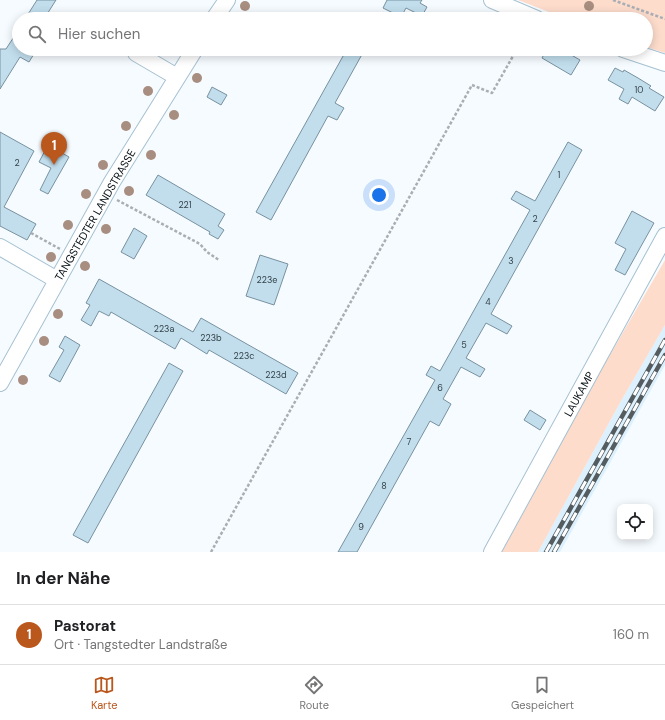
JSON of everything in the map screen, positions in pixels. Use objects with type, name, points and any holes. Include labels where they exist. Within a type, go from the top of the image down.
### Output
[{"type":"street","points":[[219,12],[227,0]]},
{"type":"street","points":[[492,0],[520,12]]},
{"type":"street","points":[[141,56],[177,77]]},
{"type":"street","name":"TANGSTEDTER LANDSTRASSE","points":[[0,384],[106,193],[190,56]]},
{"type":"street","points":[[644,56],[665,63]]},
{"type":"street","name":"LAUKAMP","points":[[492,552],[665,236]]},
{"type":"street","points":[[0,247],[57,280]]},
{"type":"path","points":[[613,0],[646,12]]},
{"type":"path","points":[[653,15],[665,19]]},
{"type":"path","points":[[211,552],[472,85],[492,93],[513,56]]},
{"type":"path","points":[[106,193],[200,244],[207,252],[219,260]]},
{"type":"path","points":[[31,233],[71,255]]},
{"type":"shaded area","points":[[518,0],[665,0],[665,53],[653,49],[653,12],[549,12]]},
{"type":"shaded area","points":[[665,260],[665,325],[621,401],[538,552],[499,552],[546,465]]},
{"type":"shaded area","points":[[665,325],[665,365],[560,552],[538,552],[621,401]]},
{"type":"building","points":[[37,0],[56,0],[48,12],[29,12]]},
{"type":"building","points":[[387,0],[422,0],[420,3],[427,7],[424,12],[414,12],[406,8],[404,12],[391,12],[383,8]]},
{"type":"building","points":[[12,40],[12,56],[33,56],[29,62],[20,57],[0,89],[0,49],[6,49]]},
{"type":"building","points":[[343,56],[361,56],[335,103],[344,108],[337,120],[328,116],[271,220],[256,212]]},
{"type":"building","points":[[543,56],[573,56],[580,60],[571,75],[542,58]]},
{"type":"building","points":[[615,68],[623,72],[624,70],[638,78],[651,86],[649,88],[664,97],[655,111],[632,97],[628,104],[619,99],[624,89],[608,80]]},
{"type":"building","points":[[212,87],[227,95],[221,105],[207,97]]},
{"type":"building","points":[[0,132],[34,151],[4,207],[36,224],[27,240],[0,226]]},
{"type":"building","points":[[568,142],[582,150],[491,314],[512,326],[507,334],[486,323],[466,358],[485,369],[480,377],[461,367],[443,399],[451,404],[439,426],[430,421],[357,552],[338,552],[435,380],[426,375],[431,366],[440,371],[530,210],[511,199],[516,191],[535,201]]},
{"type":"building","points":[[48,145],[69,157],[48,194],[40,190],[51,168],[39,162]]},
{"type":"building","points":[[158,175],[225,214],[218,226],[224,230],[218,239],[209,234],[210,232],[146,195]]},
{"type":"building","points":[[632,211],[654,223],[625,275],[615,270],[626,249],[615,243]]},
{"type":"building","points":[[134,228],[147,236],[134,259],[121,252]]},
{"type":"building","points":[[260,255],[288,264],[274,305],[246,296]]},
{"type":"building","points":[[99,279],[193,332],[201,318],[298,373],[286,394],[209,350],[207,354],[181,338],[175,349],[111,312],[109,316],[99,311],[91,326],[81,320],[90,305],[86,303]]},
{"type":"building","points":[[65,336],[80,345],[60,382],[49,376],[64,350],[59,347]]},
{"type":"building","points":[[169,363],[183,371],[88,543],[73,535]]},
{"type":"building","points":[[530,410],[546,420],[540,430],[524,420]]},
{"type":"railway","points":[[546,552],[665,340]]},
{"type":"railway","points":[[554,552],[665,355]]},
{"type":"place","name":"Pastorat","points":[[54,165]]}]
